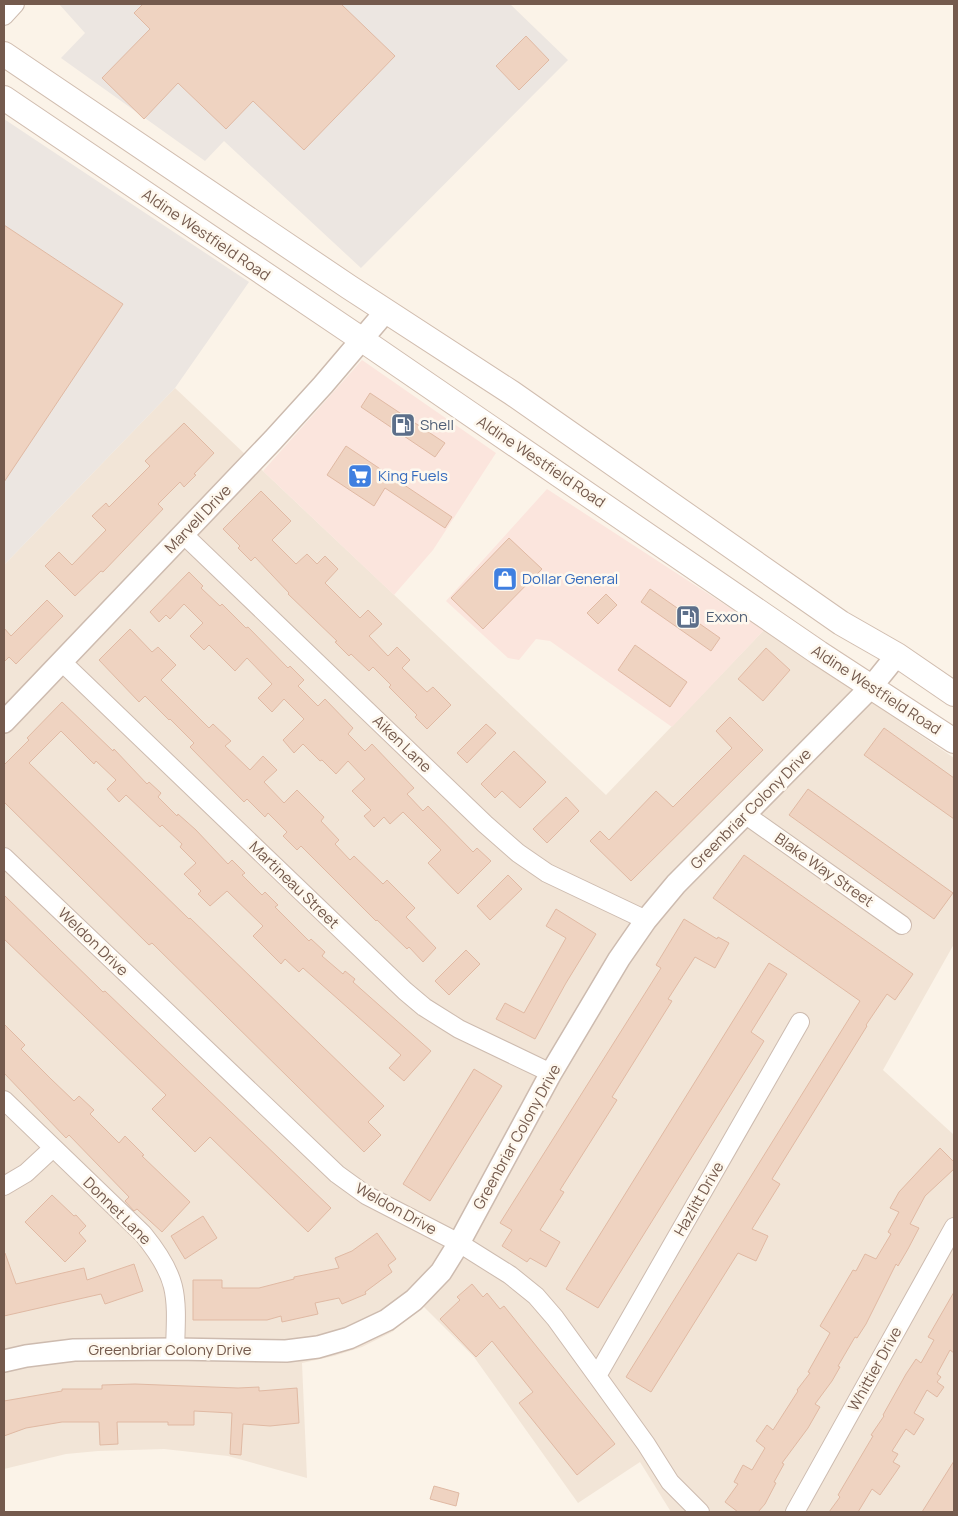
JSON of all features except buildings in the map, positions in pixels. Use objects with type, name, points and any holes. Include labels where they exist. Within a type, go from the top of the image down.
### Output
[{"type":"main road","points":[[4,54],[386,311],[512,393],[841,623],[897,655],[954,694]]},
{"type":"main road","name":"Aldine Westfield Road","points":[[4,98],[820,653],[954,742]]},
{"type":"main road","points":[[622,518],[644,485]]},
{"type":"street","points":[[4,16],[15,4]]},
{"type":"street","name":"Marvell Drive","points":[[4,722],[274,440],[386,311]]},
{"type":"street","name":"Aiken Lane","points":[[183,534],[478,818],[518,853],[547,873],[646,920]]},
{"type":"street","name":"Greenbriar Colony Drive","points":[[4,1361],[26,1356],[74,1350],[286,1351],[318,1347],[349,1338],[387,1320],[414,1300],[440,1272],[459,1243],[551,1073],[619,959],[646,920],[676,884],[872,686],[897,655]]},
{"type":"street","name":"Martineau Street","points":[[62,662],[405,991],[424,1007],[459,1029],[551,1073]]},
{"type":"street","name":"Blake Way Street","points":[[746,815],[902,925]]},
{"type":"street","name":"Weldon Drive","points":[[4,857],[338,1174],[366,1195],[459,1243],[510,1275],[536,1296],[646,1444],[670,1482],[700,1512]]},
{"type":"street","name":"Hazlitt Drive","points":[[597,1376],[800,1022]]},
{"type":"street","name":"Donnet Lane","points":[[4,1100],[143,1234],[156,1250],[167,1268],[175,1294],[175,1349]]},
{"type":"street","points":[[4,1186],[26,1173],[53,1148]]},
{"type":"street","name":"Whittier Drive","points":[[795,1512],[954,1227]]},
{"type":"shaded area","points":[[59,4],[510,4],[568,60],[361,268],[224,141],[205,161],[61,58],[85,33]]},
{"type":"shaded area","points":[[4,119],[249,282],[175,388],[4,565]]},
{"type":"shaded area","points":[[362,360],[496,453],[433,550],[394,595],[263,471]]},
{"type":"shaded area","points":[[175,388],[606,795],[764,630],[954,758],[954,944],[883,1070],[954,1135],[954,1512],[671,1512],[640,1462],[578,1503],[474,1357],[422,1305],[392,1332],[362,1347],[302,1363],[307,1478],[228,1456],[164,1449],[66,1454],[4,1469],[4,565]]},
{"type":"shaded area","points":[[547,489],[764,630],[672,727],[550,641],[536,639],[519,660],[508,658],[446,601]]},
{"type":"place","name":"Shell","points":[[403,425]]},
{"type":"place","name":"King Fuels","points":[[360,476]]},
{"type":"place","name":"Dollar General","points":[[505,579]]},
{"type":"place","name":"Exxon","points":[[688,617]]}]
